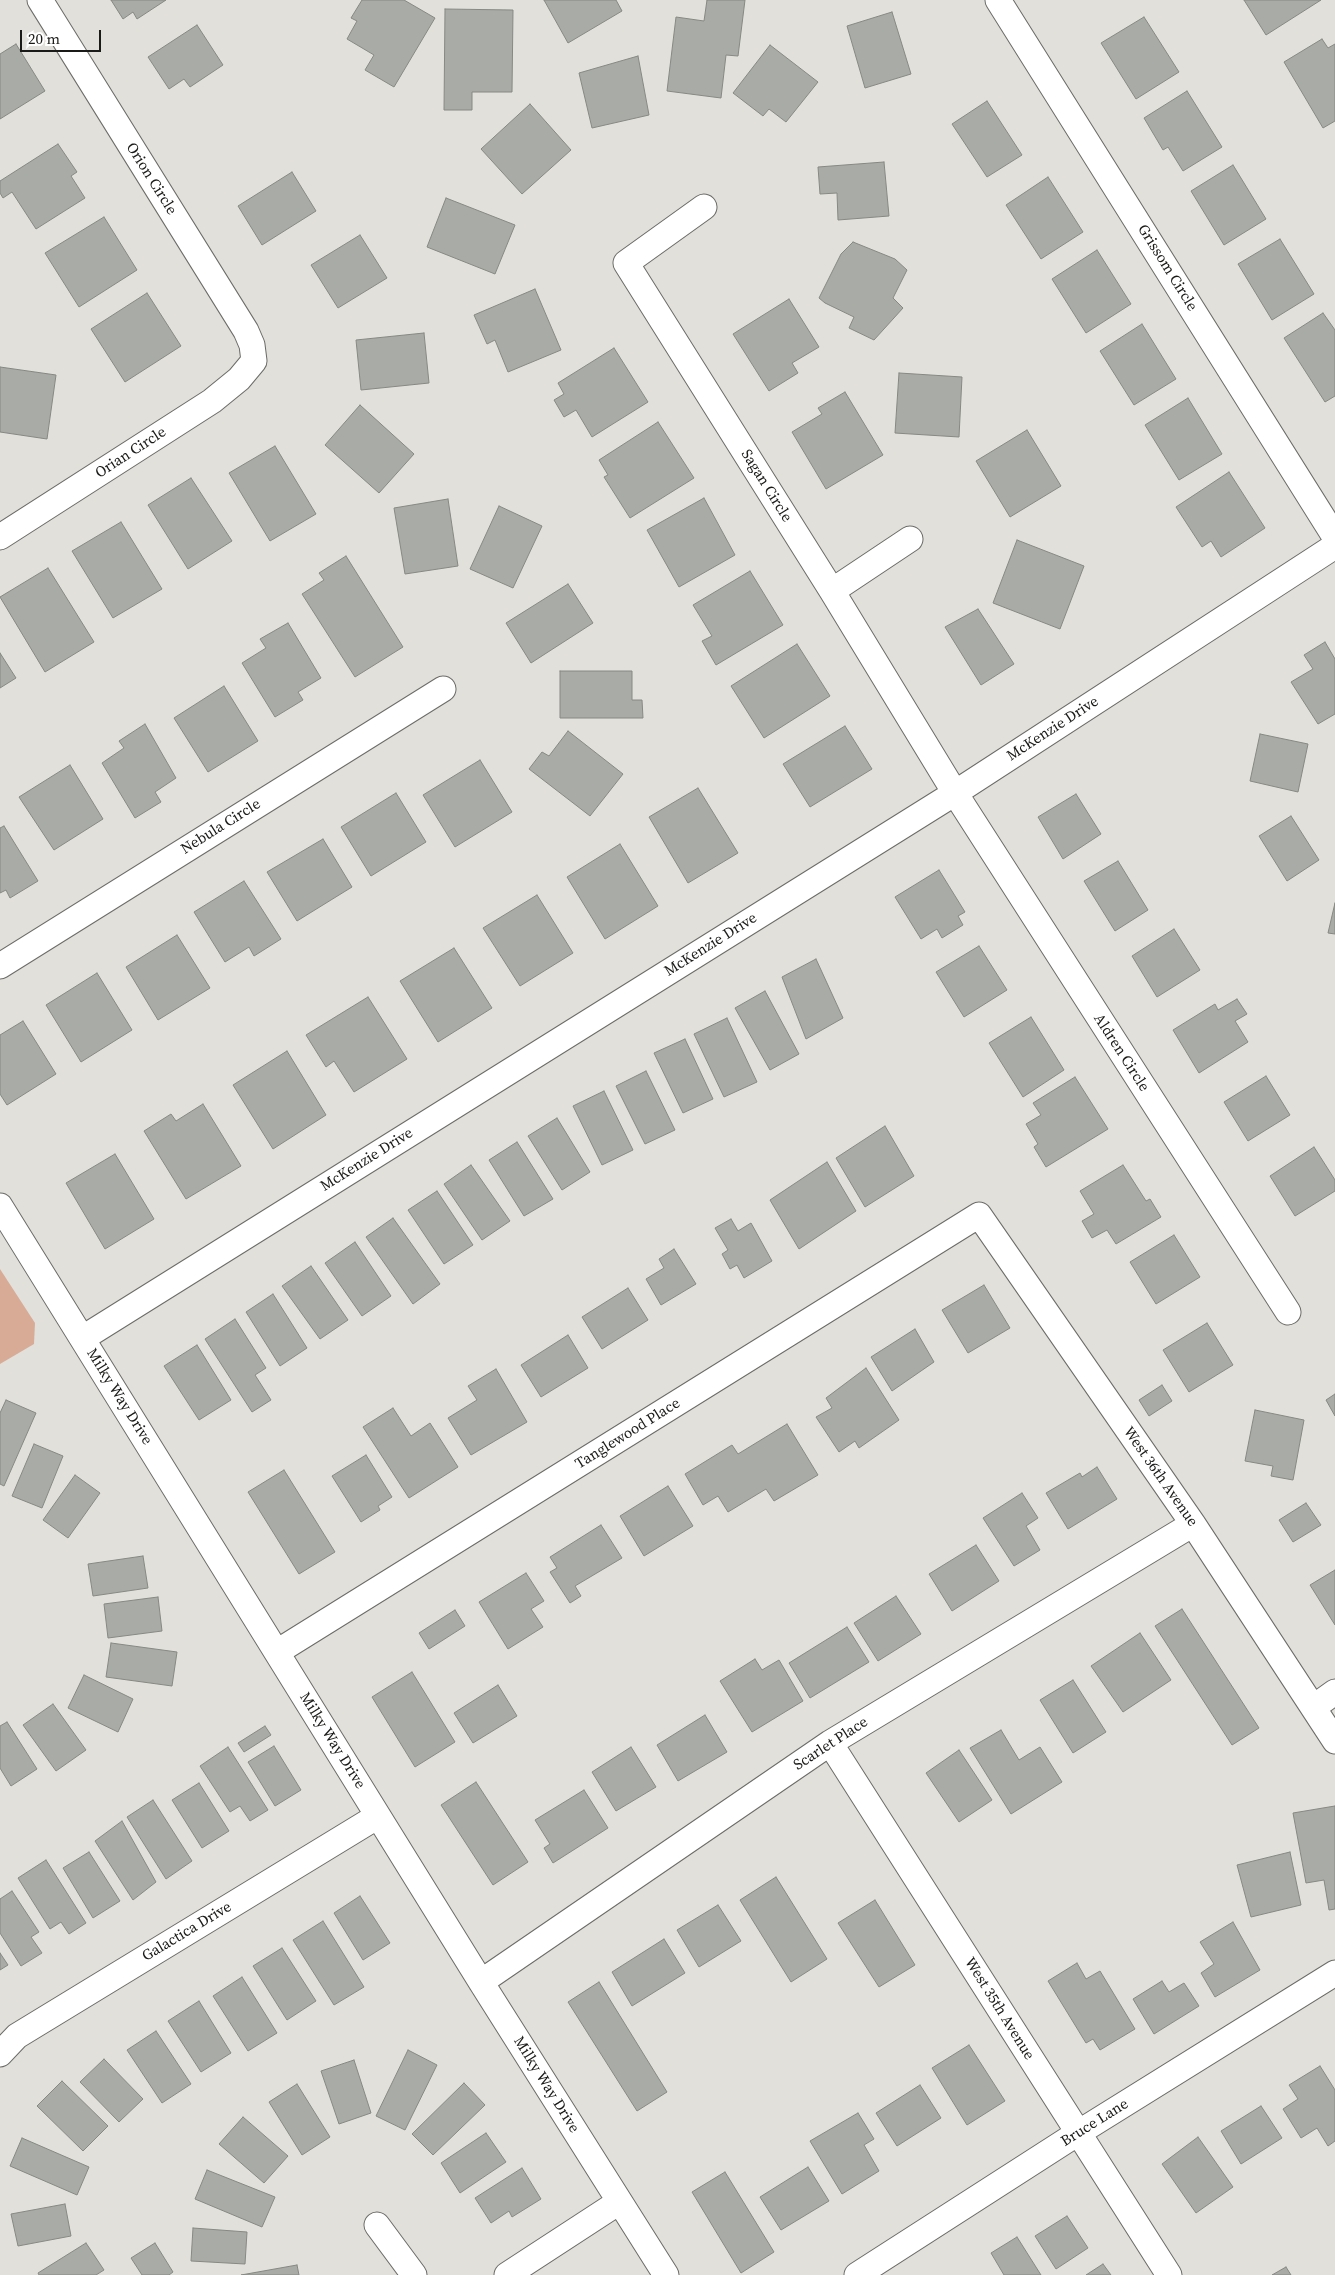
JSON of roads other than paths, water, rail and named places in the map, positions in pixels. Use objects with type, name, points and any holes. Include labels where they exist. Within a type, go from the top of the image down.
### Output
[{"type":"street","name":"Orion Circle","points":[[40,0],[246,331],[252,345],[254,361]]},
{"type":"street","name":"Grissom Circle","points":[[998,0],[1335,537]]},
{"type":"street","name":"Sagan Circle","points":[[704,207],[626,263],[832,591],[955,793]]},
{"type":"street","name":"Orian Circle","points":[[0,536],[212,400],[239,379],[254,361]]},
{"type":"street","points":[[832,591],[910,539]]},
{"type":"street","name":"McKenzie Drive","points":[[83,1338],[955,793],[1335,546]]},
{"type":"street","name":"Nebula Circle","points":[[0,966],[443,689]]},
{"type":"street","name":"Aldren Circle","points":[[955,793],[1288,1312]]},
{"type":"street","name":"Milky Way Drive","points":[[0,1206],[481,1982],[666,2275]]},
{"type":"street","name":"West 36th Avenue","points":[[979,1215],[1193,1524],[1335,1741]]},
{"type":"street","name":"Tanglewood Place","points":[[276,1652],[979,1215]]},
{"type":"street","name":"Scarlet Place","points":[[481,1982],[830,1743],[1193,1524]]},
{"type":"street","points":[[1314,1707],[1335,1692]]},
{"type":"street","name":"West 35th Avenue","points":[[830,1743],[1169,2275]]},
{"type":"street","name":"Galactica Drive","points":[[0,2054],[17,2036],[378,1816]]},
{"type":"street","name":"Bruce Lane","points":[[857,2275],[1078,2133],[1335,1973]]},
{"type":"street","points":[[507,2275],[619,2202]]},
{"type":"street","points":[[377,2225],[414,2275]]}]
